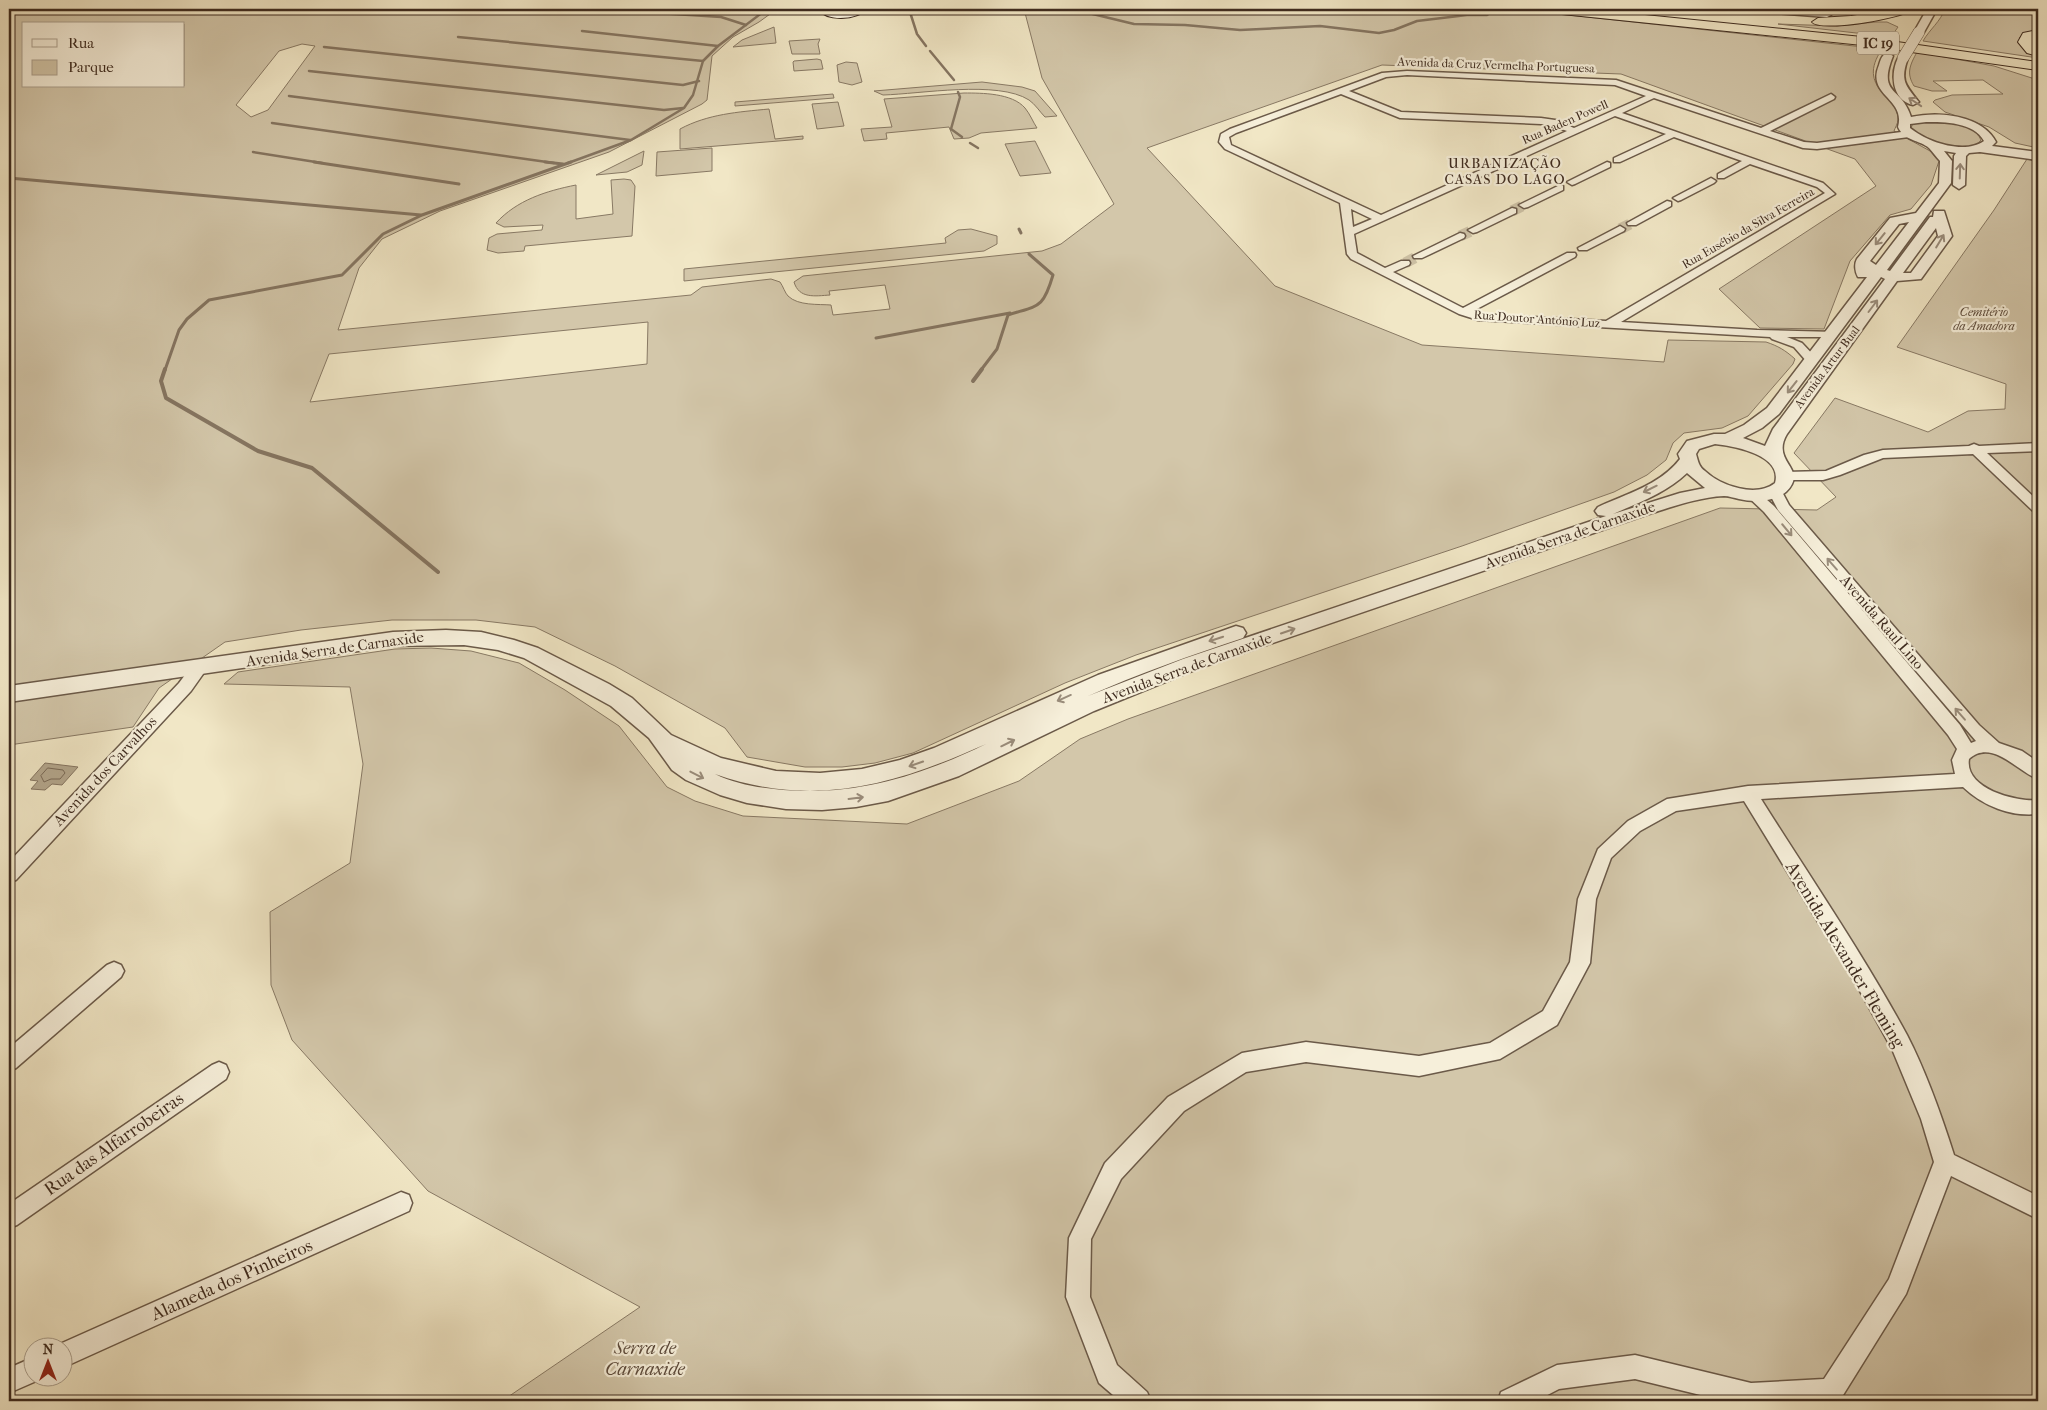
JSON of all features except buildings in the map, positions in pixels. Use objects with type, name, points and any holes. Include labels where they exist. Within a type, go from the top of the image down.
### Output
[{"type":"highway","name":"IC 19","points":[[1552,9],[1815,35],[1942,51],[2038,66]]},
{"type":"highway","name":"IC 19","points":[[1599,9],[1862,36],[2038,62]]},
{"type":"highway","points":[[1637,9],[1788,21],[1856,20],[1879,12],[1908,14]]},
{"type":"highway","points":[[1879,12],[1905,21],[1919,32]]},
{"type":"highway","points":[[2038,34],[2028,36],[2025,42],[2032,50],[2038,52]]},
{"type":"highway","points":[[1942,51],[2005,67],[2038,78]]},
{"type":"main road","points":[[823,9],[826,12],[837,14],[854,13],[862,9]]},
{"type":"street","points":[[1748,9],[1827,15],[1822,9]]},
{"type":"street","points":[[1908,14],[1916,9]]},
{"type":"street","points":[[1932,9],[1903,58],[1897,80],[1904,94],[1926,109],[1984,134],[2038,151]]},
{"type":"street","points":[[1900,36],[1883,66],[1882,81],[1884,88],[1903,110],[1906,117],[1904,129],[1909,134],[1932,144],[2038,156]]},
{"type":"street","name":"Avenida da Cruz Vermelha Portuguesa","points":[[1381,219],[1228,147],[1223,140],[1228,133],[1341,91],[1386,75],[1407,73],[1604,81],[1622,84],[1761,132],[1799,144],[1812,146],[1909,134]]},
{"type":"street","points":[[1341,91],[1400,114],[1552,122],[1576,131]]},
{"type":"street","name":"Rua Baden Powell","points":[[1349,233],[1654,95]]},
{"type":"street","points":[[1761,132],[1831,97]]},
{"type":"street","name":"Rua Eusébio da Silva Ferreira","points":[[1609,324],[1830,194],[1820,185],[1615,113]]},
{"type":"street","points":[[1906,122],[1912,119],[1933,118],[1959,122]]},
{"type":"street","points":[[1617,160],[1673,134]]},
{"type":"street","name":"Avenida Artur Bual","points":[[1781,468],[1772,450],[1778,432],[1894,277],[1959,186],[1960,156],[1973,149],[1987,146],[1990,142],[1989,138],[1984,134]]},
{"type":"street","name":"Avenida Artur Bual","points":[[1724,440],[1742,434],[1768,416],[1945,183],[1946,161],[1932,144]]},
{"type":"street","points":[[1721,176],[1750,160]]},
{"type":"street","points":[[1572,182],[1606,166]]},
{"type":"street","points":[[1678,198],[1711,181]]},
{"type":"street","points":[[1524,205],[1560,188]]},
{"type":"street","points":[[1345,203],[1349,233]]},
{"type":"street","points":[[1632,223],[1667,204]]},
{"type":"street","points":[[1472,230],[1512,211]]},
{"type":"street","points":[[1864,290],[1862,262],[1895,221],[1920,216]]},
{"type":"street","points":[[1583,248],[1620,229]]},
{"type":"street","name":"Rua Doutor António Luz","points":[[1349,233],[1353,255],[1463,312],[1483,317],[1756,333],[1832,334]]},
{"type":"street","points":[[1418,256],[1460,236]]},
{"type":"street","points":[[1463,312],[1571,255]]},
{"type":"street","points":[[1384,272],[1405,262]]},
{"type":"street","points":[[1862,262],[1879,272],[1894,277]]},
{"type":"street","name":"Rua Doutor António Luz","points":[[1756,333],[1790,341],[1804,350],[1812,360]]},
{"type":"street","name":"Avenida Serra de Carnaxide","points":[[664,741],[728,770],[764,778],[819,783],[877,776],[931,759],[1118,674],[1175,653],[1599,513],[1665,482],[1682,469],[1688,460],[1687,454],[1693,446],[1706,440],[1724,440]]},
{"type":"street","points":[[1724,440],[1753,447],[1781,468],[1806,477],[1829,474],[1883,454],[1974,448],[2038,447]]},
{"type":"street","points":[[1974,448],[2038,508]]},
{"type":"street","points":[[1688,460],[1694,471],[1700,476],[1726,490],[1753,495],[1775,491],[1785,482],[1781,468]]},
{"type":"street","name":"Avenida Serra de Carnaxide","points":[[9,694],[393,639],[440,636],[490,640],[533,654],[622,702],[664,741],[678,762],[694,774],[719,785],[749,794],[782,799],[822,801],[861,797],[891,792],[942,774],[1080,708],[1130,686],[1190,664],[1686,497],[1726,490]]},
{"type":"street","name":"Avenida Raul Lino","points":[[1775,491],[1779,500],[1795,522],[1973,729],[1994,748]]},
{"type":"street","name":"Avenida Raul Lino","points":[[1753,495],[1769,509],[1942,714],[1961,739],[1967,751]]},
{"type":"street","name":"Avenida dos Carvalhos","points":[[9,874],[185,687],[200,668]]},
{"type":"street","points":[[2038,772],[2020,758],[1994,748],[1984,747],[1967,751],[1962,756],[1960,763],[1968,780],[1979,791],[2009,806],[2024,809],[2038,807]]},
{"type":"street","points":[[1138,1401],[1108,1374],[1078,1297],[1080,1238],[1113,1171],[1176,1104],[1242,1063],[1306,1052],[1419,1066],[1492,1052],[1550,1018],[1580,963],[1587,899],[1604,854],[1634,826],[1673,804],[1748,793],[1968,780]]},
{"type":"street","name":"Avenida Alexander Fleming","points":[[1748,793],[1863,978],[1900,1043],[1932,1119],[1945,1162]]},
{"type":"street","points":[[9,1061],[114,971]]},
{"type":"street","name":"Rua das Alfarrobeiras","points":[[9,1217],[219,1072]]},
{"type":"street","points":[[1510,1401],[1557,1376],[1635,1367],[1751,1395],[1831,1391],[1898,1286],[1945,1162],[2038,1208]]},
{"type":"street","name":"Alameda dos Pinheiros","points":[[72,1352],[402,1203]]},
{"type":"street","points":[[9,1381],[22,1375]]},
{"type":"green space","points":[[9,9],[777,9],[733,37],[712,56],[707,100],[702,104],[609,152],[440,211],[382,239],[359,268],[338,330],[691,295],[702,287],[771,279],[780,282],[788,296],[792,299],[809,304],[831,305],[833,315],[890,309],[885,285],[829,291],[830,295],[813,296],[804,294],[796,287],[794,282],[803,276],[1042,251],[1061,244],[1114,204],[1042,78],[1024,9],[1513,9],[1882,49],[1875,63],[1873,74],[1876,83],[1897,112],[1898,121],[1894,131],[1930,151],[1939,161],[1931,185],[1911,209],[1890,215],[1850,261],[1824,329],[1760,328],[1719,289],[1876,186],[1855,159],[1621,74],[1382,65],[1147,148],[1275,286],[1422,345],[1664,362],[1668,340],[1766,342],[1788,353],[1795,359],[1793,364],[1748,416],[1722,428],[1684,433],[1673,443],[1666,460],[1647,475],[1614,492],[1462,546],[1136,655],[1065,683],[913,753],[875,763],[842,767],[805,767],[747,757],[725,728],[615,666],[535,627],[476,620],[392,620],[301,630],[225,642],[159,688],[133,727],[9,745]],"holes":[[[302,44],[315,46],[268,110],[251,117],[236,105],[279,51]],[[648,322],[647,364],[310,402],[329,354]]]},
{"type":"green space","points":[[1945,9],[2029,9],[2038,13],[2038,31],[2023,34],[2019,38],[2021,39],[2020,45],[2038,56],[2038,58],[1923,41]]},
{"type":"green space","points":[[1887,22],[1898,27],[1891,37],[1778,24],[1837,26]]},
{"type":"green space","points":[[774,27],[776,43],[733,47],[742,40]]},
{"type":"green space","points":[[820,39],[818,44],[820,54],[792,54],[789,41]]},
{"type":"green space","points":[[1917,52],[1994,66],[2038,80],[2038,148],[2015,143],[1989,127],[1945,112],[1933,102],[1935,100],[1952,95],[2003,94],[1983,80],[1933,81],[1947,91],[1932,91],[1914,86],[1910,77],[1910,69]]},
{"type":"green space","points":[[821,60],[823,69],[794,71],[794,61]]},
{"type":"green space","points":[[846,62],[857,63],[862,82],[852,85],[839,82],[837,65]]},
{"type":"green space","points":[[982,82],[1022,87],[1035,91],[1057,116],[1045,117],[1029,100],[1015,94],[998,91],[979,89],[883,95],[874,91]]},
{"type":"green space","points":[[964,93],[996,95],[1013,99],[1025,108],[1037,128],[981,133],[969,138],[954,139],[949,127],[886,133],[887,139],[864,141],[861,129],[892,127],[884,99]]},
{"type":"green space","points":[[833,94],[834,98],[735,106],[735,102]]},
{"type":"green space","points":[[838,102],[844,126],[817,129],[812,104]]},
{"type":"green space","points":[[769,109],[775,139],[803,136],[803,139],[680,149],[680,129],[691,124],[723,114]]},
{"type":"green space","points":[[1917,122],[1943,122],[1962,126],[1977,133],[1981,140],[1975,145],[1967,147],[1946,145],[1926,138],[1911,129],[1912,125]]},
{"type":"green space","points":[[1035,141],[1051,173],[1020,176],[1005,144]]},
{"type":"green space","points":[[712,148],[712,171],[656,176],[657,152]]},
{"type":"green space","points":[[644,151],[642,165],[627,172],[596,175]]},
{"type":"green space","points":[[2027,159],[2038,162],[2038,1401],[502,1401],[640,1307],[428,1191],[292,1040],[271,985],[270,912],[350,863],[363,764],[350,687],[224,684],[238,672],[395,649],[431,648],[471,651],[519,663],[565,690],[619,726],[667,787],[695,801],[743,816],[907,824],[1019,781],[1080,739],[1128,719],[1720,508],[1817,510],[1836,497],[1794,453],[1835,398],[1928,432],[1968,411],[2005,409],[2006,384],[1897,347],[1994,210]]},
{"type":"green space","points":[[611,180],[631,180],[635,186],[632,236],[525,246],[524,251],[498,253],[487,250],[489,238],[497,234],[542,230],[543,225],[504,227],[496,223],[523,202],[554,190],[576,185],[576,219],[613,214]]},
{"type":"green space","points":[[971,229],[997,236],[997,244],[984,251],[684,281],[684,269],[946,243],[945,238],[958,230]]},
{"type":"water","points":[[45,763],[78,767],[62,785],[52,784],[45,790],[31,789],[38,781],[30,780]]},
{"type":"waterway","points":[[540,9],[626,11],[721,17],[746,25]]},
{"type":"waterway","points":[[746,25],[767,9]]},
{"type":"waterway","points":[[909,9],[917,34],[926,46]]},
{"type":"waterway","points":[[1072,9],[1134,24],[1185,25],[1240,30],[1320,26],[1379,33],[1394,30],[1417,21],[1467,15],[1487,15],[1494,11]]},
{"type":"waterway","points":[[718,46],[746,25]]},
{"type":"waterway","points":[[582,31],[718,46]]},
{"type":"waterway","points":[[458,37],[703,61]]},
{"type":"waterway","points":[[703,61],[718,46]]},
{"type":"waterway","points":[[324,47],[683,85],[697,82]]},
{"type":"waterway","points":[[930,51],[954,80]]},
{"type":"waterway","points":[[697,82],[703,61]]},
{"type":"waterway","points":[[309,71],[664,110],[683,108]]},
{"type":"waterway","points":[[568,163],[631,140],[684,108],[693,95],[697,82]]},
{"type":"waterway","points":[[958,92],[960,97],[951,129],[962,137]]},
{"type":"waterway","points":[[289,96],[630,140]]},
{"type":"waterway","points":[[272,123],[554,163]]},
{"type":"waterway","points":[[970,143],[978,148]]},
{"type":"waterway","points":[[253,152],[322,163]]},
{"type":"waterway","points":[[314,162],[459,184]]},
{"type":"waterway","points":[[545,162],[554,163]]},
{"type":"waterway","points":[[165,370],[179,330],[187,319],[209,300],[342,275],[383,234],[422,215],[571,162]]},
{"type":"waterway","points":[[554,163],[563,164]]},
{"type":"waterway","points":[[9,178],[421,215]]},
{"type":"waterway","points":[[1019,229],[1021,233]]},
{"type":"waterway","points":[[981,370],[997,349],[1008,315],[1033,307],[1043,300],[1046,294],[1053,275],[1029,254]]},
{"type":"waterway","points":[[876,338],[1010,313]]},
{"type":"waterway","points":[[165,369],[161,381],[166,398],[258,451],[312,468],[438,572]]},
{"type":"waterway","points":[[973,381],[982,369]]},
{"type":"tunnel","points":[[1512,211],[1524,205]]},
{"type":"tunnel","points":[[1620,229],[1632,223]]},
{"type":"tunnel","points":[[1460,236],[1473,230]]},
{"type":"tunnel","points":[[1405,263],[1418,256]]},
{"type":"district","name":"URBANIZAÇÃO CASAS DO LAGO","points":[[1505,172]]},
{"type":"park label","name":"Cemitério da Amadora","points":[[1984,319]]},
{"type":"park label","name":"Serra de Carnaxide","points":[[645,1358]]}]
